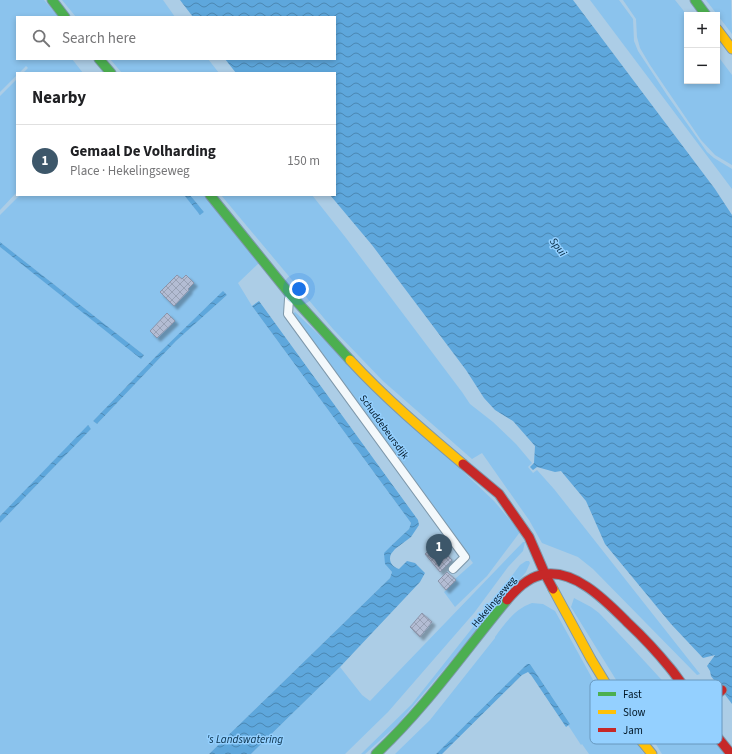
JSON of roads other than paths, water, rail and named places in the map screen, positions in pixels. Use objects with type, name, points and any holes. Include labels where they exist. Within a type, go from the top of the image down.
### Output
[{"type":"street","points":[[52,0],[64,16]]},
{"type":"street","points":[[695,0],[704,12]]},
{"type":"street","points":[[720,33],[732,49]]},
{"type":"street","points":[[101,60],[110,72]]},
{"type":"street","name":"Schuddebeursdijk","points":[[211,196],[289,293],[372,384],[411,420],[499,494],[529,536],[545,574]]},
{"type":"street","points":[[545,574],[604,680]]},
{"type":"street","name":"Hekelingseweg","points":[[376,754],[412,719],[442,684],[517,589],[527,581],[545,574],[560,575],[591,589],[603,599],[668,664],[681,680]]},
{"type":"street","points":[[722,743],[731,754]]},
{"type":"street","points":[[644,744],[652,754]]},
{"type":"lane","name":"Schuddebeursdijk","points":[[289,293],[288,314],[465,557],[453,569]]},
{"type":"water","name":"Spui","points":[[180,0],[573,0],[715,189],[732,215],[732,704],[722,691],[722,680],[714,680],[707,666],[715,655],[703,658],[671,624],[605,544],[586,501],[561,471],[555,472],[537,467],[533,470],[530,467],[534,463],[535,446],[513,421],[495,410],[484,398],[466,370],[372,245],[331,196],[336,196],[336,72],[235,72],[226,60],[336,60],[336,16],[192,16]]},
{"type":"water","points":[[185,196],[191,196],[204,212],[200,215]]},
{"type":"water","points":[[0,242],[144,355],[141,359],[0,247]]},
{"type":"water","points":[[223,291],[227,295],[176,341],[97,424],[93,421],[160,352]]},
{"type":"water","name":"'s Landswatering","points":[[259,301],[418,520],[419,525],[411,537],[395,549],[391,554],[391,563],[394,567],[399,569],[407,561],[415,563],[425,573],[420,582],[340,667],[251,754],[209,754],[390,578],[392,572],[385,564],[384,553],[409,529],[411,523],[252,306]]},
{"type":"water","points":[[88,425],[91,429],[0,523],[0,516]]},
{"type":"water","points":[[527,664],[530,664],[570,724],[566,727],[528,672],[522,675],[442,754],[436,754]]},
{"type":"place","name":"Gemaal De Volharding","points":[[439,567]]}]
